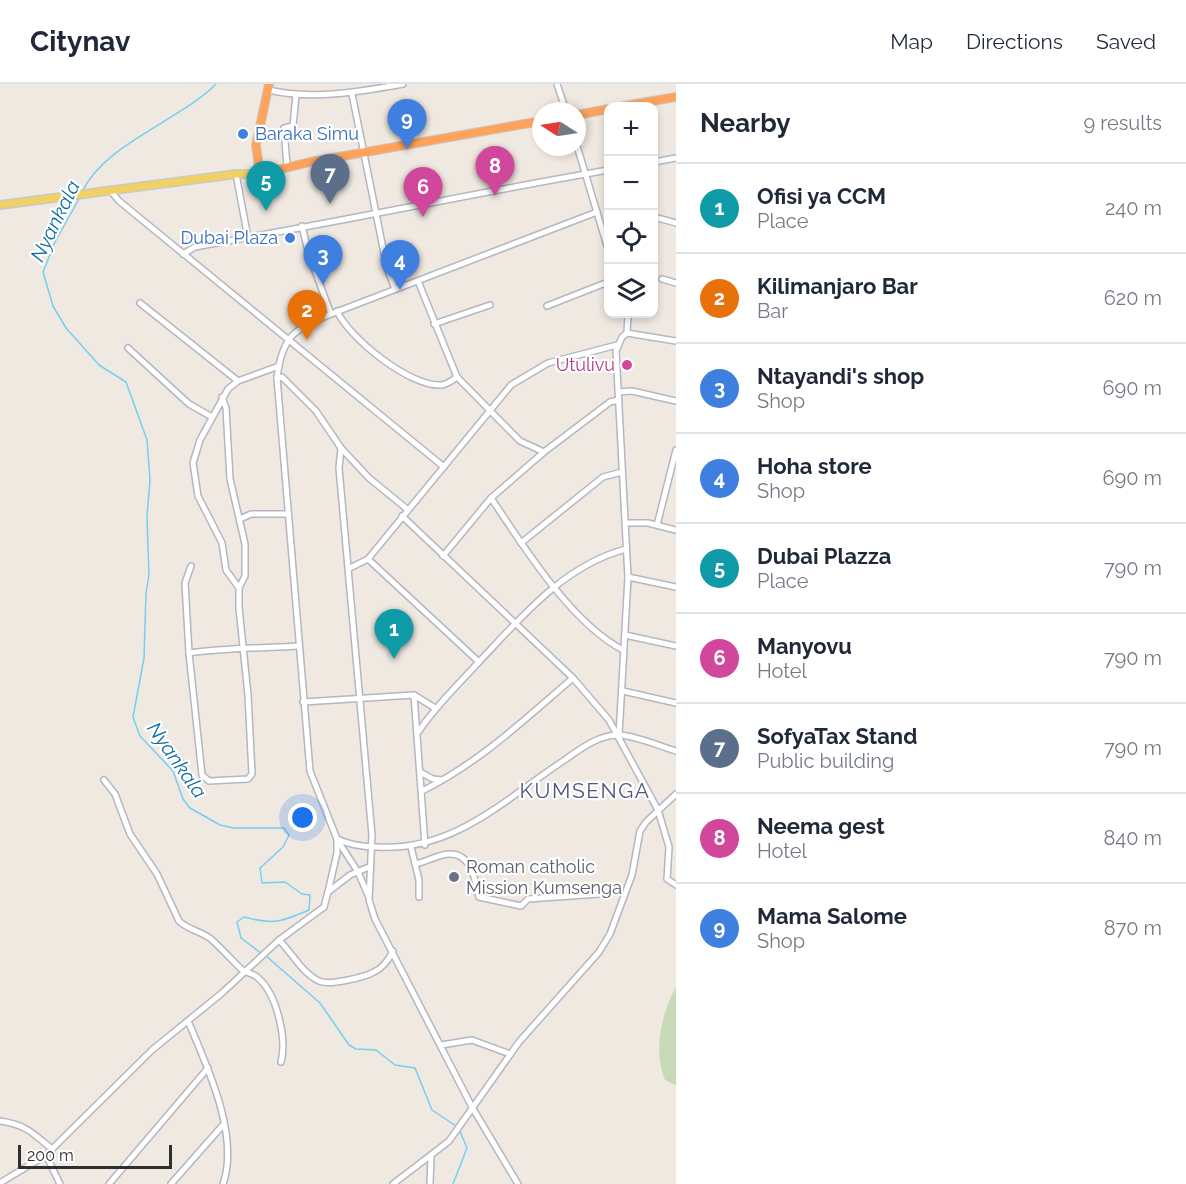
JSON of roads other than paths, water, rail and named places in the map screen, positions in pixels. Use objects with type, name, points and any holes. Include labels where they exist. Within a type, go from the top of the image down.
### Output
[{"type":"highway","points":[[268,87],[256,145],[260,174],[287,166],[532,123]]},
{"type":"highway","points":[[647,102],[676,97]]},
{"type":"highway","points":[[586,113],[604,110]]},
{"type":"main road","points":[[0,205],[236,174],[260,174]]},
{"type":"street","points":[[268,87],[296,95],[352,94],[377,86],[403,84]]},
{"type":"street","points":[[557,84],[563,102]]},
{"type":"street","points":[[352,94],[387,268],[395,289]]},
{"type":"street","points":[[287,166],[282,135],[284,128],[293,126],[296,95]]},
{"type":"street","points":[[580,156],[604,233]]},
{"type":"street","points":[[658,161],[676,158]]},
{"type":"street","points":[[183,254],[195,247],[604,171]]},
{"type":"street","points":[[236,174],[248,238]]},
{"type":"street","points":[[110,190],[119,201],[286,341],[444,467]]},
{"type":"street","points":[[518,1184],[472,1107],[375,919],[358,872],[337,839],[310,771],[277,378],[286,341],[295,331],[334,312],[597,212]]},
{"type":"street","points":[[658,218],[676,223]]},
{"type":"street","points":[[302,226],[309,255],[334,312],[342,321],[380,358],[420,381],[442,385],[457,377]]},
{"type":"street","points":[[662,279],[676,283]]},
{"type":"street","points":[[418,281],[457,377],[520,441],[544,452]]},
{"type":"street","points":[[547,306],[604,284]]},
{"type":"street","points":[[140,303],[238,381]]},
{"type":"street","points":[[434,324],[490,305]]},
{"type":"street","points":[[350,568],[368,559],[511,385],[548,363],[617,345],[627,333],[628,318]]},
{"type":"street","points":[[627,333],[676,341]]},
{"type":"street","points":[[617,345],[628,577],[619,735]]},
{"type":"street","points":[[128,348],[189,404],[212,417]]},
{"type":"street","points":[[239,588],[226,570],[222,543],[198,496],[193,463],[222,397],[238,381],[279,366]]},
{"type":"street","points":[[277,378],[282,378],[316,411],[341,448],[369,478],[407,509]]},
{"type":"street","points":[[618,392],[632,391],[676,400]]},
{"type":"street","points":[[191,566],[185,584],[189,653],[202,775],[209,781],[248,779],[252,774],[239,588],[246,565],[240,519],[231,479],[226,408],[222,397]]},
{"type":"street","points":[[443,556],[491,498],[544,452],[610,402],[618,400]]},
{"type":"street","points":[[341,448],[339,468],[350,568],[373,847],[369,867],[369,900]]},
{"type":"street","points":[[657,525],[676,450]]},
{"type":"street","points":[[521,543],[603,477],[622,472]]},
{"type":"street","points":[[491,498],[553,587],[609,643],[624,650]]},
{"type":"street","points":[[240,519],[251,514],[288,514]]},
{"type":"street","points":[[402,516],[573,678],[619,735],[658,810],[669,847],[667,879],[676,885]]},
{"type":"street","points":[[625,523],[657,525],[676,530]]},
{"type":"street","points":[[419,731],[435,708],[514,623],[553,587],[610,553],[626,549]]},
{"type":"street","points":[[368,559],[479,662]]},
{"type":"street","points":[[628,577],[676,587]]},
{"type":"street","points":[[626,635],[676,646]]},
{"type":"street","points":[[189,653],[299,646]]},
{"type":"street","points":[[422,791],[444,780],[495,745],[573,678]]},
{"type":"street","points":[[623,691],[676,703]]},
{"type":"street","points":[[303,702],[414,695],[435,708]]},
{"type":"street","points":[[414,695],[419,731],[425,845]]},
{"type":"street","points":[[337,839],[348,844],[373,847],[425,845],[489,813],[580,749],[604,737],[619,735],[676,751]]},
{"type":"street","points":[[420,772],[433,779],[444,780]]},
{"type":"street","points":[[104,780],[115,794],[133,840],[157,873],[180,921],[184,926],[212,940],[245,973],[258,978],[280,1016],[284,1053],[281,1062]]},
{"type":"street","points":[[393,1184],[449,1141],[510,1054],[599,952],[610,934],[632,875],[640,831],[676,794]]},
{"type":"street","points":[[0,1183],[46,1155],[152,1050],[245,973],[279,940],[324,907],[337,853],[337,839]]},
{"type":"street","points":[[411,847],[419,897]]},
{"type":"street","points":[[415,864],[448,854],[458,856],[466,861],[476,877],[479,897],[521,906],[528,899],[599,894]]},
{"type":"street","points":[[328,892],[369,867]]},
{"type":"street","points":[[279,940],[306,973],[320,982],[328,983],[374,972],[393,951]]},
{"type":"street","points":[[188,1021],[216,1091],[230,1158],[223,1184]]},
{"type":"street","points":[[441,1045],[472,1040],[510,1054]]},
{"type":"street","points":[[109,1184],[208,1068]]},
{"type":"street","points":[[0,1121],[16,1122],[29,1128],[52,1149]]},
{"type":"street","points":[[171,1184],[223,1125]]},
{"type":"street","points":[[46,1155],[60,1184]]},
{"type":"street","points":[[430,1184],[431,1155]]},
{"type":"waterway","name":"Nyankala","points":[[82,192],[107,160],[201,97],[216,84]]},
{"type":"waterway","name":"Nyankala","points":[[80,197],[55,242],[43,272],[53,306],[66,328],[99,365],[126,382],[147,440],[150,480],[147,516],[149,575],[146,593],[144,658],[133,717],[140,736],[173,771],[183,799],[190,808],[220,825],[234,828],[284,828],[289,835],[283,847],[260,868],[262,883],[285,882],[302,894],[310,895],[309,910],[277,921],[244,917],[237,922],[241,938],[261,953]]},
{"type":"waterway","name":"Nyankala","points":[[265,955],[320,1003],[349,1045],[356,1049],[376,1050],[395,1065],[415,1068],[432,1110],[456,1126]]},
{"type":"waterway","name":"Nyankala","points":[[453,1184],[467,1148],[459,1129]]},
{"type":"place","name":"Baraka Simu","points":[[243,134]]},
{"type":"place","name":"Mama Salome","points":[[407,149]]},
{"type":"place","name":"Neema gest","points":[[495,196]]},
{"type":"place","name":"SofyaTax Stand","points":[[330,204]]},
{"type":"place","name":"Dubai Plazza","points":[[266,211]]},
{"type":"place","name":"Manyovu","points":[[423,217]]},
{"type":"place","name":"Dubai Plaza","points":[[290,238]]},
{"type":"place","name":"Ntayandi's shop","points":[[323,285]]},
{"type":"place","name":"Hoha store","points":[[400,290]]},
{"type":"place","name":"Kilimanjaro Bar","points":[[307,340]]},
{"type":"place","name":"Utulivu","points":[[627,365]]},
{"type":"place","name":"Ofisi ya CCM","points":[[394,659]]},
{"type":"place","name":"Roman catholic Mission Kumsenga","points":[[454,877]]},
{"type":"district","name":"KUMSENGA","points":[[585,791]]}]
